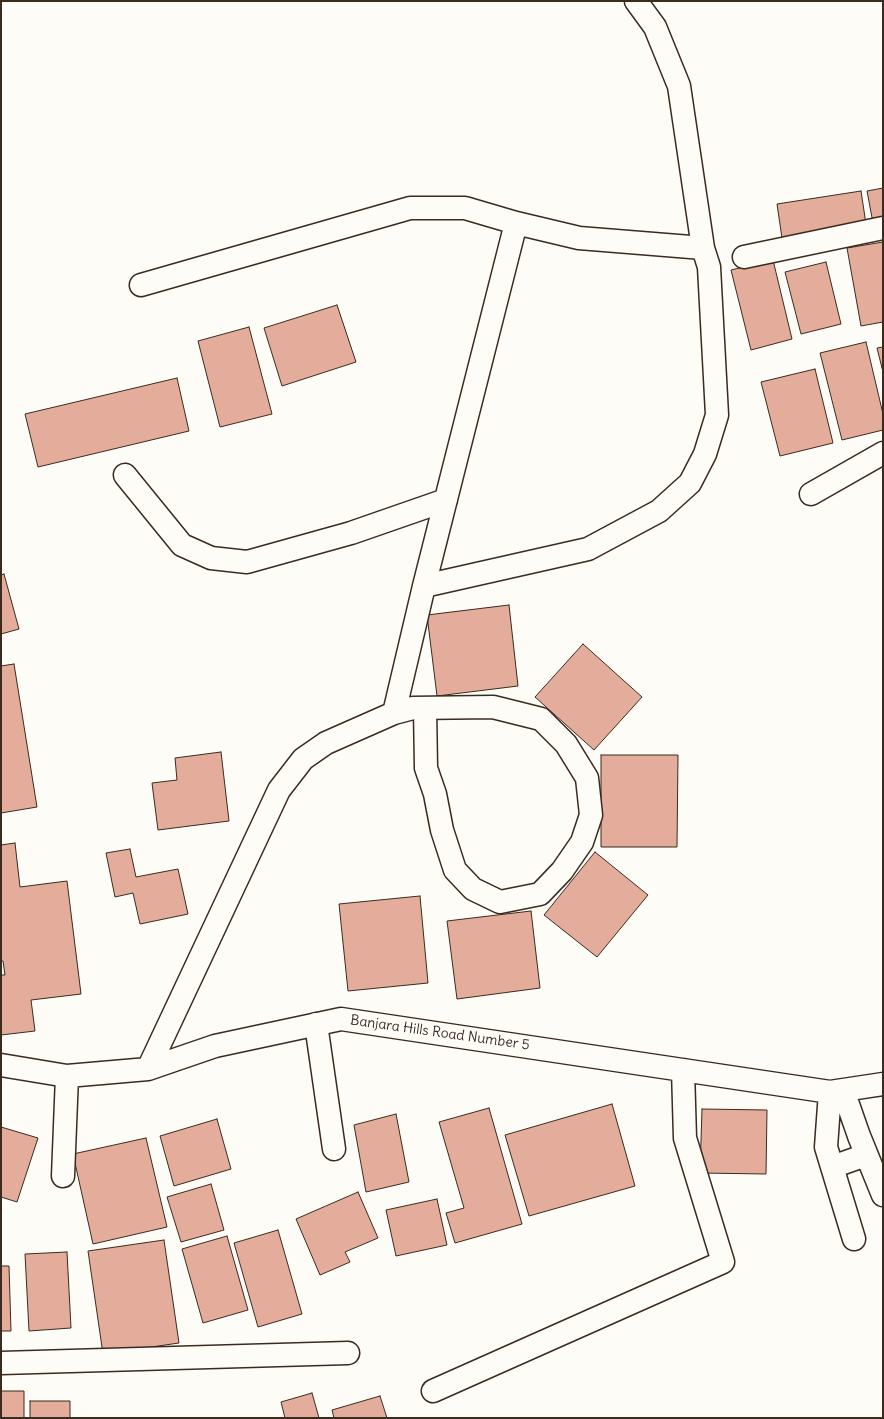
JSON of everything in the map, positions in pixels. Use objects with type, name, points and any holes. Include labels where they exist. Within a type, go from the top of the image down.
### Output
[{"type":"street","points":[[424,586],[588,549],[659,511],[690,483],[705,454],[717,415],[710,267],[703,248],[679,86],[655,27],[636,1]]},
{"type":"street","points":[[141,284],[410,208],[464,208],[516,223],[579,238],[703,248]]},
{"type":"street","points":[[394,713],[424,586],[516,223]]},
{"type":"street","points":[[744,257],[883,228]]},
{"type":"street","points":[[811,494],[883,453]]},
{"type":"street","points":[[125,475],[182,545],[211,558],[247,562],[351,533],[446,500]]},
{"type":"street","points":[[148,1070],[279,790],[302,759],[326,743],[394,713],[413,708],[493,707],[541,719],[566,744],[587,778],[591,815],[582,842],[562,871],[540,894],[500,902],[473,889],[455,870],[442,830],[435,794],[426,768],[425,708]]},
{"type":"street","name":"Banjara Hills Road Number 5","points":[[1,1065],[67,1076],[148,1070],[216,1046],[341,1019],[683,1070],[837,1091],[883,1084]]},
{"type":"street","points":[[316,1024],[334,1149]]},
{"type":"street","points":[[433,1390],[723,1262],[685,1138],[683,1070]]},
{"type":"street","points":[[63,1176],[67,1076]]},
{"type":"street","points":[[837,1091],[883,1195]]},
{"type":"street","points":[[837,1091],[826,1147],[854,1239]]},
{"type":"street","points":[[832,1167],[866,1155]]},
{"type":"street","points":[[1,1363],[348,1352]]},
{"type":"building","points":[[883,188],[883,222],[873,223],[867,191]]},
{"type":"building","points":[[861,191],[866,224],[782,238],[777,204]]},
{"type":"building","points":[[883,242],[883,322],[861,326],[847,248]]},
{"type":"building","points":[[773,260],[792,339],[751,350],[731,270]]},
{"type":"building","points":[[826,262],[841,324],[801,334],[785,272]]},
{"type":"building","points":[[337,305],[356,362],[282,386],[264,328]]},
{"type":"building","points":[[249,327],[272,414],[220,427],[198,341]]},
{"type":"building","points":[[866,342],[883,414],[883,430],[842,440],[820,353]]},
{"type":"building","points":[[883,347],[883,372],[877,348]]},
{"type":"building","points":[[815,369],[833,443],[780,456],[761,382]]},
{"type":"building","points":[[177,378],[189,431],[38,467],[25,414]]},
{"type":"building","points":[[4,574],[19,629],[1,634],[1,575]]},
{"type":"building","points":[[509,605],[518,686],[437,696],[427,615]]},
{"type":"building","points":[[583,644],[642,697],[594,750],[535,697]]},
{"type":"building","points":[[14,664],[37,807],[1,813],[1,666]]},
{"type":"building","points":[[221,752],[229,821],[158,830],[152,783],[177,780],[175,758]]},
{"type":"building","points":[[601,755],[678,755],[677,847],[601,847]]},
{"type":"building","points":[[15,843],[20,887],[67,881],[81,994],[31,1000],[35,1031],[1,1035],[1,975],[5,975],[3,961],[1,961],[1,845]]},
{"type":"building","points":[[130,849],[136,877],[178,869],[188,914],[140,924],[133,893],[115,897],[106,853]]},
{"type":"building","points":[[595,852],[648,895],[597,957],[544,915]]},
{"type":"building","points":[[420,896],[428,983],[348,991],[339,904]]},
{"type":"building","points":[[531,911],[540,988],[457,999],[447,921]]},
{"type":"building","points":[[612,1104],[635,1186],[529,1216],[505,1135]]},
{"type":"building","points":[[489,1108],[522,1224],[455,1243],[446,1213],[464,1208],[439,1122]]},
{"type":"building","points":[[702,1109],[767,1110],[766,1174],[700,1173]]},
{"type":"building","points":[[396,1114],[409,1182],[366,1192],[354,1125]]},
{"type":"building","points":[[217,1119],[231,1169],[174,1186],[160,1136]]},
{"type":"building","points":[[1,1127],[38,1138],[17,1202],[1,1197]]},
{"type":"building","points":[[146,1138],[167,1227],[93,1244],[73,1154]]},
{"type":"building","points":[[211,1184],[224,1230],[181,1242],[167,1197]]},
{"type":"building","points":[[358,1192],[378,1238],[345,1252],[350,1262],[320,1275],[296,1219]]},
{"type":"building","points":[[437,1199],[447,1245],[396,1256],[386,1210]]},
{"type":"building","points":[[278,1230],[302,1314],[258,1327],[234,1243]]},
{"type":"building","points":[[227,1236],[248,1310],[203,1323],[182,1249]]},
{"type":"building","points":[[164,1240],[179,1343],[103,1354],[88,1251]]},
{"type":"building","points":[[67,1252],[71,1328],[29,1331],[25,1254]]},
{"type":"building","points":[[1,1266],[9,1266],[11,1331],[1,1331]]},
{"type":"building","points":[[1,1391],[24,1391],[24,1418],[1,1418]]},
{"type":"building","points":[[312,1393],[319,1418],[285,1418],[281,1402]]},
{"type":"building","points":[[380,1396],[387,1418],[334,1418],[332,1410]]},
{"type":"building","points":[[30,1401],[70,1401],[70,1418],[30,1418]]}]
